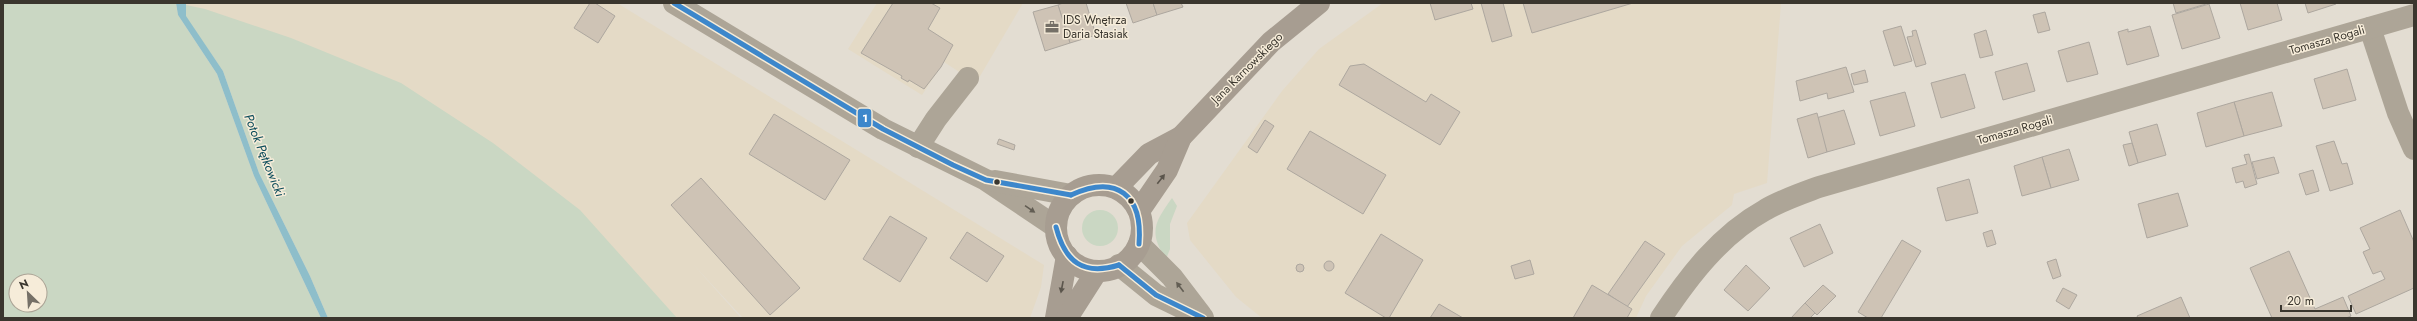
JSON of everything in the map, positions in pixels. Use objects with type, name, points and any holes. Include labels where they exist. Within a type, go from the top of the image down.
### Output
[{"type":"main road","name":"Jana Karnowskiego","points":[[1116,188],[1149,154],[1180,137],[1260,53],[1318,3]]},
{"type":"main road","name":"Jana Karnowskiego","points":[[1139,211],[1167,170],[1180,137]]},
{"type":"main road","points":[[1101,185],[1116,188],[1130,197],[1139,211],[1142,227],[1139,244],[1131,256],[1120,265],[1097,270],[1081,267],[1067,256],[1059,243],[1056,227],[1060,210],[1071,195],[1084,187],[1101,185]]},
{"type":"main road","points":[[1056,318],[1067,256]]},
{"type":"main road","points":[[1066,318],[1097,270]]},
{"type":"street","points":[[678,4],[883,129],[986,180],[1056,227]]},
{"type":"street","name":"Tomasza Rogali","points":[[1661,318],[1686,281],[1709,254],[1764,210],[1786,199],[1826,185],[2414,15]]},
{"type":"street","points":[[2370,28],[2398,113],[2414,149]]},
{"type":"street","points":[[918,147],[936,119],[968,78]]},
{"type":"street","points":[[986,180],[1071,195]]},
{"type":"street","points":[[1139,244],[1172,277],[1203,318]]},
{"type":"street","points":[[1120,265],[1156,295],[1203,318]]},
{"type":"shaded area","points":[[97,3],[617,3],[1044,265],[1041,287],[1030,318],[743,318],[692,263],[741,318],[668,318],[176,16]]},
{"type":"shaded area","points":[[877,3],[1023,3],[976,83],[944,62],[922,95],[848,49]]},
{"type":"shaded area","points":[[1383,3],[1781,3],[1767,183],[1734,194],[1732,205],[1682,246],[1646,296],[1636,318],[1262,318],[1236,297],[1190,240],[1187,223],[1282,91],[1319,49]]},
{"type":"green space","points":[[3,3],[176,4],[178,15],[217,74],[254,176],[321,318],[3,318]]},
{"type":"green space","points":[[186,5],[205,9],[291,38],[401,83],[493,143],[580,210],[677,318],[328,318],[310,276],[259,173],[223,71],[185,16]]},
{"type":"green space","points":[[1172,198],[1177,206],[1170,224],[1170,249],[1166,259],[1160,250],[1157,241],[1156,227],[1161,214]]},
{"type":"green space","points":[[1104,210],[1113,215],[1117,221],[1117,235],[1113,241],[1104,246],[1096,246],[1087,241],[1083,235],[1082,224],[1087,215],[1093,211]]},
{"type":"water","points":[[176,3],[186,3],[186,16],[223,71],[259,173],[310,276],[328,318],[321,318],[254,176],[217,74],[178,15]]},
{"type":"building","points":[[590,3],[595,3],[615,16],[598,43],[574,28]]},
{"type":"building","points":[[893,3],[931,3],[940,8],[928,29],[953,45],[941,67],[924,89],[909,80],[908,82],[901,78],[902,76],[861,53]]},
{"type":"building","points":[[1063,3],[1086,3],[1096,35],[1070,43],[1058,5]]},
{"type":"building","points":[[1126,3],[1153,3],[1157,15],[1133,23]]},
{"type":"building","points":[[1153,3],[1181,3],[1183,7],[1157,15]]},
{"type":"building","points":[[1430,3],[1471,3],[1473,9],[1435,20]]},
{"type":"building","points":[[1481,3],[1503,3],[1512,36],[1492,42]]},
{"type":"building","points":[[1523,3],[1633,3],[1532,33]]},
{"type":"building","points":[[2173,3],[2206,3],[2206,4],[2176,13]]},
{"type":"building","points":[[2240,3],[2277,3],[2282,20],[2248,30]]},
{"type":"building","points":[[2305,3],[2335,3],[2336,4],[2308,13]]},
{"type":"building","points":[[2209,4],[2220,38],[2182,49],[2172,15]]},
{"type":"building","points":[[1058,5],[1070,43],[1045,51],[1033,12]]},
{"type":"building","points":[[2045,12],[2050,30],[2038,33],[2033,15]]},
{"type":"building","points":[[1901,26],[1912,61],[1894,66],[1883,31]]},
{"type":"building","points":[[2150,26],[2159,56],[2127,65],[2118,32],[2128,29],[2128,32]]},
{"type":"building","points":[[1916,30],[1926,64],[1916,67],[1907,37],[1913,36],[1912,31]]},
{"type":"building","points":[[1986,30],[1993,55],[1980,58],[1974,34]]},
{"type":"building","points":[[2089,42],[2098,74],[2067,82],[2058,51]]},
{"type":"building","points":[[2027,63],[2035,91],[2003,100],[1995,72]]},
{"type":"building","points":[[1364,64],[1426,102],[1431,94],[1460,112],[1440,145],[1339,85],[1350,66]]},
{"type":"building","points":[[1846,67],[1854,92],[1828,99],[1827,93],[1800,101],[1796,81]]},
{"type":"building","points":[[2347,69],[2356,100],[2323,109],[2314,79]]},
{"type":"building","points":[[1865,70],[1868,82],[1854,85],[1851,74]]},
{"type":"building","points":[[1965,74],[1975,108],[1941,118],[1931,83]]},
{"type":"building","points":[[1905,92],[1915,126],[1880,136],[1870,101]]},
{"type":"building","points":[[2272,92],[2282,126],[2244,136],[2234,102]]},
{"type":"building","points":[[2234,102],[2244,136],[2206,147],[2197,113]]},
{"type":"building","points":[[1844,110],[1855,144],[1827,152],[1816,118]]},
{"type":"building","points":[[1817,113],[1827,152],[1808,158],[1797,119]]},
{"type":"building","points":[[774,114],[850,160],[825,200],[749,154]]},
{"type":"building","points":[[1265,120],[1274,126],[1257,153],[1248,147]]},
{"type":"building","points":[[2157,124],[2166,155],[2138,163],[2129,132]]},
{"type":"building","points":[[1310,131],[1386,175],[1363,214],[1287,169]]},
{"type":"building","points":[[999,139],[1015,145],[1014,150],[997,144]]},
{"type":"building","points":[[2334,141],[2342,164],[2347,163],[2353,184],[2330,191],[2316,146]]},
{"type":"building","points":[[2132,143],[2138,163],[2129,166],[2123,145]]},
{"type":"building","points":[[2069,149],[2079,180],[2051,188],[2042,157]]},
{"type":"building","points":[[2249,154],[2257,184],[2245,188],[2243,181],[2236,183],[2232,168],[2247,164],[2244,155]]},
{"type":"building","points":[[2042,157],[2051,188],[2022,196],[2014,166]]},
{"type":"building","points":[[2274,157],[2279,173],[2257,179],[2252,162]]},
{"type":"building","points":[[2313,170],[2319,191],[2306,195],[2299,174]]},
{"type":"building","points":[[701,178],[800,288],[770,315],[671,205]]},
{"type":"building","points":[[1969,179],[1978,213],[1946,221],[1937,188]]},
{"type":"building","points":[[2178,193],[2188,226],[2147,238],[2138,204]]},
{"type":"building","points":[[2400,210],[2414,242],[2414,288],[2356,314],[2348,296],[2385,279],[2381,271],[2373,274],[2363,252],[2370,249],[2360,228]]},
{"type":"building","points":[[890,216],[927,238],[900,282],[863,259]]},
{"type":"building","points":[[1820,224],[1833,253],[1804,267],[1790,238]]},
{"type":"building","points":[[1992,230],[1996,244],[1987,247],[1983,233]]},
{"type":"building","points":[[967,232],[1004,256],[987,282],[950,258]]},
{"type":"building","points":[[1381,234],[1423,260],[1389,318],[1386,318],[1345,293]]},
{"type":"building","points":[[1902,240],[1921,251],[1881,318],[1868,318],[1858,312]]},
{"type":"building","points":[[1645,241],[1665,254],[1627,307],[1608,294]]},
{"type":"building","points":[[2289,251],[2315,309],[2343,297],[2351,316],[2346,318],[2272,318],[2250,268]]},
{"type":"building","points":[[2056,259],[2061,276],[2053,279],[2047,262]]},
{"type":"building","points":[[1530,260],[1534,274],[1515,279],[1511,266]]},
{"type":"building","points":[[1327,261],[1331,261],[1334,266],[1331,271],[1327,271],[1324,268],[1324,264]]},
{"type":"building","points":[[1298,264],[1302,264],[1304,268],[1302,272],[1298,272],[1296,270],[1296,266]]},
{"type":"building","points":[[1746,265],[1770,288],[1748,311],[1724,290]]},
{"type":"building","points":[[1592,285],[1632,309],[1627,318],[1573,318]]},
{"type":"building","points":[[1823,285],[1836,296],[1817,315],[1805,303]]},
{"type":"building","points":[[2063,288],[2077,295],[2069,309],[2056,301]]},
{"type":"building","points":[[2181,297],[2190,318],[2138,318],[2137,316]]},
{"type":"building","points":[[1805,303],[1815,313],[1810,318],[1791,318]]},
{"type":"building","points":[[1439,304],[1463,318],[1430,318]]},
{"type":"transit line","name":"1","points":[[674,3],[883,129],[953,165],[986,180],[1071,195]]},
{"type":"transit line","name":"1","points":[[1071,195],[1087,189],[1102,187],[1114,188],[1124,193],[1131,201],[1137,213],[1139,244]]},
{"type":"transit line","name":"1","points":[[1056,227],[1065,249],[1070,257],[1077,263],[1095,269],[1119,265]]},
{"type":"transit line","name":"1","points":[[1119,265],[1156,295],[1203,318]]},
{"type":"place","name":"IDS Wnętrza Daria Stasiak","points":[[1052,27]]},
{"type":"water label","name":"Potok Pętkowicki","points":[[265,155]]}]
